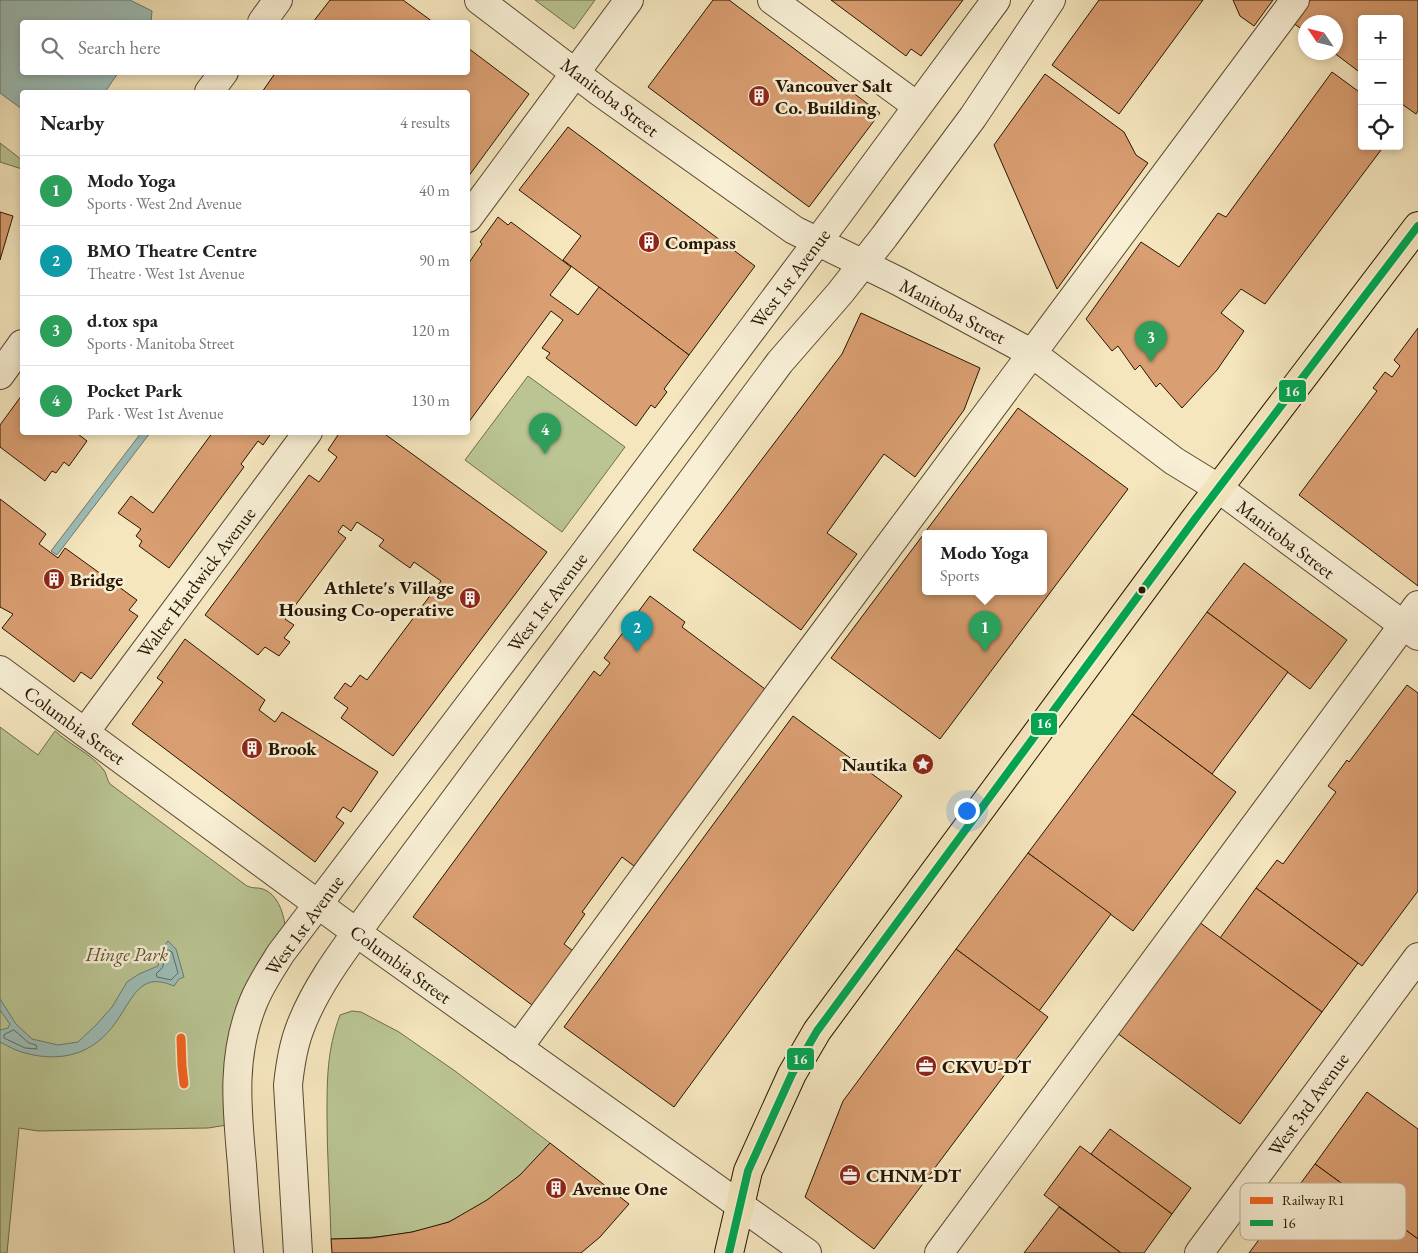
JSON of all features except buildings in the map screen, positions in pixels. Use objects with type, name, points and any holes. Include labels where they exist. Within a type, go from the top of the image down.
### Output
[{"type":"main road","points":[[729,1253],[748,1171],[792,1074],[817,1031],[1218,488],[1418,226]]},
{"type":"street","points":[[263,20],[278,0]]},
{"type":"street","name":"Manitoba Street","points":[[479,0],[575,72],[794,230],[863,264],[1033,354],[1174,461],[1218,488],[1413,622]]},
{"type":"street","points":[[470,215],[629,0]]},
{"type":"street","points":[[772,0],[917,106]]},
{"type":"street","name":"West 1st Avenue","points":[[249,1253],[237,1115],[237,1070],[240,1048],[253,1002],[281,952],[583,555],[996,0]]},
{"type":"street","points":[[298,1253],[288,1085],[299,1029],[313,1000],[336,962],[357,933],[780,362],[863,264],[973,117],[1051,0]]},
{"type":"street","points":[[518,1048],[1295,0]]},
{"type":"street","points":[[210,90],[222,75]]},
{"type":"street","points":[[0,375],[20,347]]},
{"type":"street","name":"Walter Hardwick Avenue","points":[[85,732],[306,435]]},
{"type":"street","points":[[939,1253],[1413,622]]},
{"type":"street","name":"Columbia Street","points":[[0,670],[357,933],[807,1253]]},
{"type":"street","name":"West 3rd Avenue","points":[[1250,1183],[1418,957]]},
{"type":"street","name":"West 3rd Avenue","points":[[1199,1253],[1240,1197]]},
{"type":"green space","points":[[535,0],[595,0],[574,29]]},
{"type":"green space","points":[[0,143],[20,158],[20,168],[0,162]]},
{"type":"green space","points":[[528,376],[625,447],[562,532],[465,460]]},
{"type":"green space","name":"Hinge Park","points":[[0,727],[38,755],[55,731],[98,763],[110,784],[247,886],[268,891],[276,899],[281,909],[285,925],[227,1125],[208,1128],[38,1131],[19,1128],[7,1253],[0,1253]]},
{"type":"green space","points":[[352,1011],[361,1012],[399,1032],[455,1071],[550,1143],[519,1177],[503,1190],[448,1222],[405,1233],[375,1237],[331,1239],[327,1131],[329,1065],[332,1040],[340,1015]]},
{"type":"water","points":[[0,0],[130,0],[152,11],[151,20],[20,20],[20,75],[117,75],[106,90],[20,90],[20,108],[0,93]]},
{"type":"water","points":[[139,435],[148,435],[57,555],[51,551]]},
{"type":"water","points":[[168,941],[176,949],[184,977],[179,979],[174,986],[163,982],[144,985],[132,997],[107,1033],[87,1049],[64,1056],[39,1056],[22,1052],[0,1042],[0,1030],[8,1028],[10,1024],[0,1010],[0,999],[16,1024],[32,1039],[58,1045],[78,1042],[112,1007],[127,982],[139,974],[158,966],[161,950]]},
{"type":"rail line","name":"R1","points":[[181,1038],[184,1084]]},
{"type":"transit line","name":"16","points":[[729,1253],[748,1171],[792,1074],[817,1031],[1195,519],[1418,226]]},
{"type":"place","name":"Vancouver Salt Co. Building","points":[[759,96]]},
{"type":"place","name":"Compass","points":[[649,242]]},
{"type":"place","name":"d.tox spa","points":[[1151,362]]},
{"type":"place","name":"Pocket Park","points":[[545,454]]},
{"type":"place","name":"Bridge","points":[[54,579]]},
{"type":"place","name":"Athlete's Village Housing Co-operative","points":[[470,598]]},
{"type":"place","name":"BMO Theatre Centre","points":[[637,652]]},
{"type":"place","name":"Modo Yoga","points":[[985,652]]},
{"type":"place","name":"Brook","points":[[252,748]]},
{"type":"place","name":"Nautika","points":[[923,764]]},
{"type":"place","name":"CKVU-DT","points":[[926,1066]]},
{"type":"place","name":"CHNM-DT","points":[[850,1175]]},
{"type":"place","name":"Avenue One","points":[[556,1188]]}]
